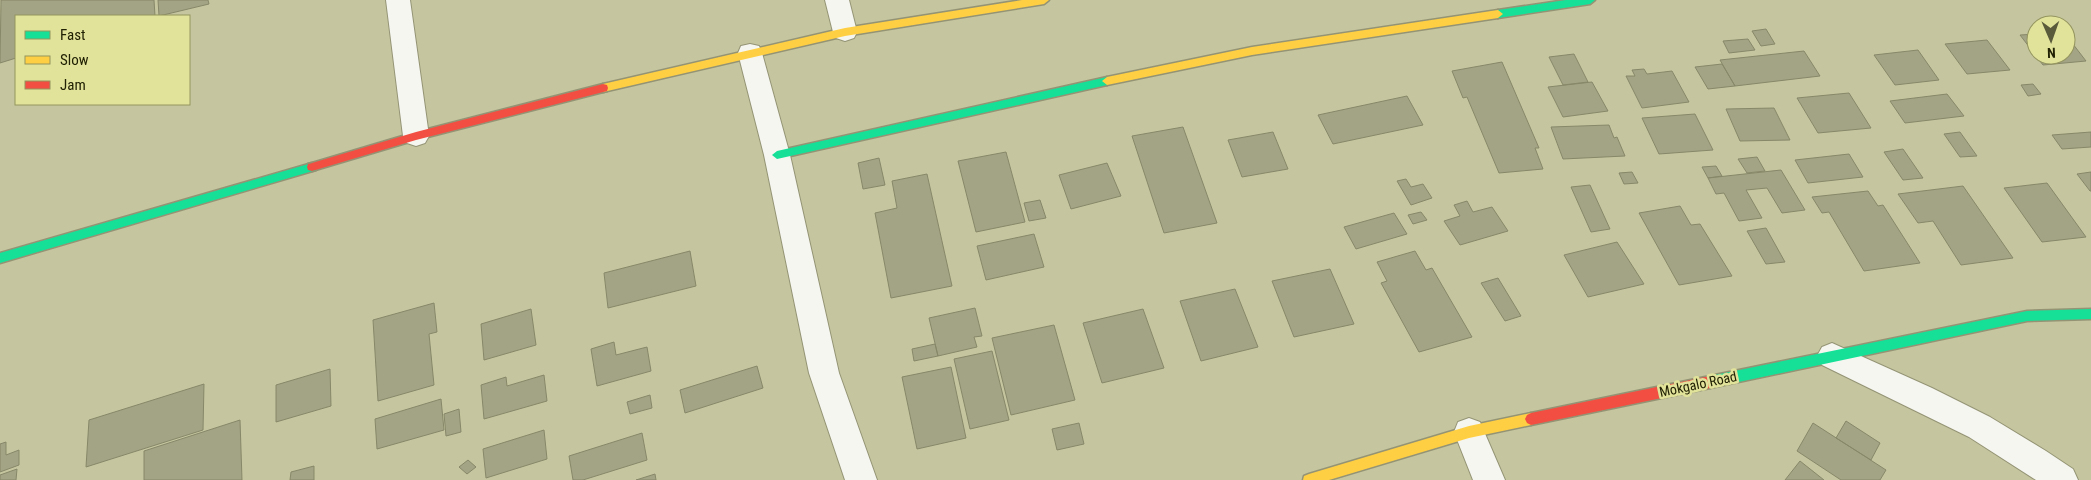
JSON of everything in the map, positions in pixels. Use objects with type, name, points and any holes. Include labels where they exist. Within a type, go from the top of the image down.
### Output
[{"type":"street","points":[[398,0],[416,136]]},
{"type":"street","points":[[837,0],[845,32]]},
{"type":"street","points":[[0,258],[416,136],[551,100],[845,32],[1044,0]]},
{"type":"street","points":[[776,155],[1088,85],[1252,51],[1590,0]]},
{"type":"street","points":[[750,53],[776,155],[824,373],[861,480]]},
{"type":"street","name":"Mokgalo Road","points":[[1309,480],[1469,432],[2026,316],[2091,314]]},
{"type":"street","points":[[1832,356],[1968,420],[2013,446],[2062,480]]},
{"type":"street","points":[[1469,432],[1489,480]]},
{"type":"building","points":[[1,0],[154,0],[155,15],[15,15],[15,58],[0,63]]},
{"type":"building","points":[[158,0],[208,0],[209,4],[159,15]]},
{"type":"building","points":[[1766,29],[1775,44],[1761,46],[1752,31]]},
{"type":"building","points":[[2020,35],[2026,35],[2026,43]]},
{"type":"building","points":[[1748,39],[1755,50],[1729,53],[1723,41]]},
{"type":"building","points":[[1987,40],[2010,70],[1967,74],[1945,44]]},
{"type":"building","points":[[2076,48],[2086,61],[2076,62]]},
{"type":"building","points":[[1918,50],[1939,80],[1895,85],[1874,55]]},
{"type":"building","points":[[1804,51],[1820,76],[1735,86],[1720,60]]},
{"type":"building","points":[[1574,54],[1588,82],[1563,85],[1549,57]]},
{"type":"building","points":[[1502,62],[1539,148],[1535,148],[1543,169],[1499,173],[1467,97],[1463,98],[1452,71]]},
{"type":"building","points":[[1722,64],[1735,86],[1708,89],[1695,67]]},
{"type":"building","points":[[1644,69],[1647,74],[1672,71],[1689,102],[1642,108],[1626,76],[1635,76],[1632,70]]},
{"type":"building","points":[[1592,82],[1608,111],[1563,117],[1548,87]]},
{"type":"building","points":[[2033,84],[2041,94],[2028,96],[2021,85]]},
{"type":"building","points":[[1849,93],[1871,128],[1818,133],[1797,98]]},
{"type":"building","points":[[1947,94],[1964,116],[1905,123],[1890,101]]},
{"type":"building","points":[[1407,96],[1423,125],[1333,144],[1318,115]]},
{"type":"building","points":[[1774,108],[1790,140],[1740,141],[1726,109]]},
{"type":"building","points":[[1695,114],[1713,150],[1659,154],[1642,118]]},
{"type":"building","points":[[1609,125],[1614,138],[1617,137],[1625,156],[1563,159],[1551,127]]},
{"type":"building","points":[[1183,127],[1217,223],[1164,233],[1132,136]]},
{"type":"building","points":[[1273,132],[1288,169],[1242,177],[1228,140]]},
{"type":"building","points":[[1960,132],[1977,156],[1960,157],[1944,134]]},
{"type":"building","points":[[2091,132],[2091,147],[2062,149],[2052,135]]},
{"type":"building","points":[[1903,149],[1923,178],[1903,180],[1884,152]]},
{"type":"building","points":[[1006,152],[1025,222],[976,232],[958,161]]},
{"type":"building","points":[[1849,154],[1863,177],[1808,183],[1795,160]]},
{"type":"building","points":[[1757,157],[1765,171],[1747,173],[1738,159]]},
{"type":"building","points":[[879,158],[885,185],[863,189],[858,163]]},
{"type":"building","points":[[1107,163],[1121,196],[1071,209],[1059,175]]},
{"type":"building","points":[[1716,166],[1722,176],[1708,178],[1702,167]]},
{"type":"building","points":[[1781,170],[1805,210],[1782,213],[1767,188],[1746,190],[1762,218],[1739,221],[1724,193],[1716,194],[1708,178]]},
{"type":"building","points":[[1632,172],[1638,183],[1624,184],[1619,173]]},
{"type":"building","points":[[2091,172],[2091,191],[2090,191],[2077,174]]},
{"type":"building","points":[[927,174],[952,286],[891,298],[875,213],[897,208],[892,181]]},
{"type":"building","points":[[1406,179],[1411,187],[1423,184],[1432,198],[1411,205],[1397,181]]},
{"type":"building","points":[[2047,183],[2086,237],[2042,242],[2004,188]]},
{"type":"building","points":[[1590,185],[1610,229],[1591,232],[1571,187]]},
{"type":"building","points":[[1963,186],[2013,258],[1961,265],[1933,221],[1918,223],[1898,194]]},
{"type":"building","points":[[1868,191],[1878,206],[1883,205],[1920,263],[1864,271],[1829,212],[1822,213],[1812,197]]},
{"type":"building","points":[[1040,200],[1046,218],[1029,221],[1024,203]]},
{"type":"building","points":[[1467,201],[1473,212],[1492,207],[1508,231],[1460,245],[1444,221],[1460,216],[1454,205]]},
{"type":"building","points":[[1680,206],[1691,225],[1700,224],[1732,276],[1679,285],[1639,213]]},
{"type":"building","points":[[1421,212],[1427,220],[1413,224],[1408,215]]},
{"type":"building","points":[[1394,213],[1407,234],[1356,249],[1344,227]]},
{"type":"building","points":[[1766,228],[1785,262],[1766,264],[1747,231]]},
{"type":"building","points":[[1034,234],[1044,267],[986,280],[977,246]]},
{"type":"building","points":[[1617,242],[1644,284],[1588,297],[1564,255]]},
{"type":"building","points":[[690,251],[696,286],[608,308],[604,273]]},
{"type":"building","points":[[1415,251],[1426,270],[1432,268],[1472,337],[1419,352],[1381,283],[1387,281],[1377,262]]},
{"type":"building","points":[[1330,269],[1354,324],[1294,337],[1272,281]]},
{"type":"building","points":[[1498,278],[1521,316],[1505,321],[1481,283]]},
{"type":"building","points":[[1235,289],[1258,347],[1201,361],[1180,301]]},
{"type":"building","points":[[434,303],[437,332],[429,334],[434,385],[378,401],[373,320]]},
{"type":"building","points":[[975,308],[982,336],[974,337],[977,347],[938,356],[929,318]]},
{"type":"building","points":[[531,309],[536,345],[484,360],[481,324]]},
{"type":"building","points":[[1143,309],[1164,368],[1102,383],[1083,323]]},
{"type":"building","points":[[1054,325],[1075,400],[1011,415],[992,338]]},
{"type":"building","points":[[614,342],[616,355],[647,347],[651,371],[597,386],[591,349]]},
{"type":"building","points":[[935,344],[938,356],[914,361],[912,349]]},
{"type":"building","points":[[992,351],[1009,420],[970,429],[954,359]]},
{"type":"building","points":[[757,366],[763,388],[685,413],[680,390]]},
{"type":"building","points":[[951,367],[966,438],[917,449],[902,377]]},
{"type":"building","points":[[330,369],[331,406],[276,422],[276,385]]},
{"type":"building","points":[[544,375],[547,401],[484,419],[481,385],[506,377],[507,386]]},
{"type":"building","points":[[204,384],[203,430],[86,467],[89,420]]},
{"type":"building","points":[[650,395],[652,408],[630,414],[627,402]]},
{"type":"building","points":[[441,399],[444,430],[377,449],[375,419]]},
{"type":"building","points":[[459,409],[461,432],[446,436],[444,414]]},
{"type":"building","points":[[240,420],[242,480],[144,480],[144,451]]},
{"type":"building","points":[[1846,421],[1880,443],[1871,460],[1836,438]]},
{"type":"building","points":[[1079,423],[1084,444],[1057,450],[1052,429]]},
{"type":"building","points":[[1813,423],[1886,470],[1880,480],[1841,480],[1797,451]]},
{"type":"building","points":[[544,430],[547,459],[486,478],[483,449]]},
{"type":"building","points":[[642,433],[647,460],[583,480],[573,480],[569,456]]},
{"type":"building","points":[[6,442],[6,455],[19,450],[19,465],[0,472],[0,444]]},
{"type":"building","points":[[468,460],[476,467],[467,474],[459,467]]},
{"type":"building","points":[[1800,461],[1824,480],[1785,480]]},
{"type":"building","points":[[314,466],[314,480],[290,480],[291,472]]},
{"type":"building","points":[[17,469],[16,480],[0,480],[0,475]]},
{"type":"building","points":[[655,474],[656,480],[636,480]]},
{"type":"traffic: fast","points":[[1498,14],[1590,0]]},
{"type":"traffic: fast","points":[[777,155],[1107,81]]},
{"type":"traffic: fast","points":[[0,258],[312,167]]},
{"type":"traffic: fast","points":[[1710,382],[2027,316],[2091,314]]},
{"type":"traffic: slow","points":[[603,88],[845,32],[1044,0]]},
{"type":"traffic: slow","points":[[1107,81],[1252,51],[1498,14]]},
{"type":"traffic: slow","points":[[1309,480],[1469,432],[1531,419]]},
{"type":"traffic: jam","points":[[312,167],[416,136],[603,88]]},
{"type":"traffic: jam","points":[[1531,419],[1710,382]]}]
